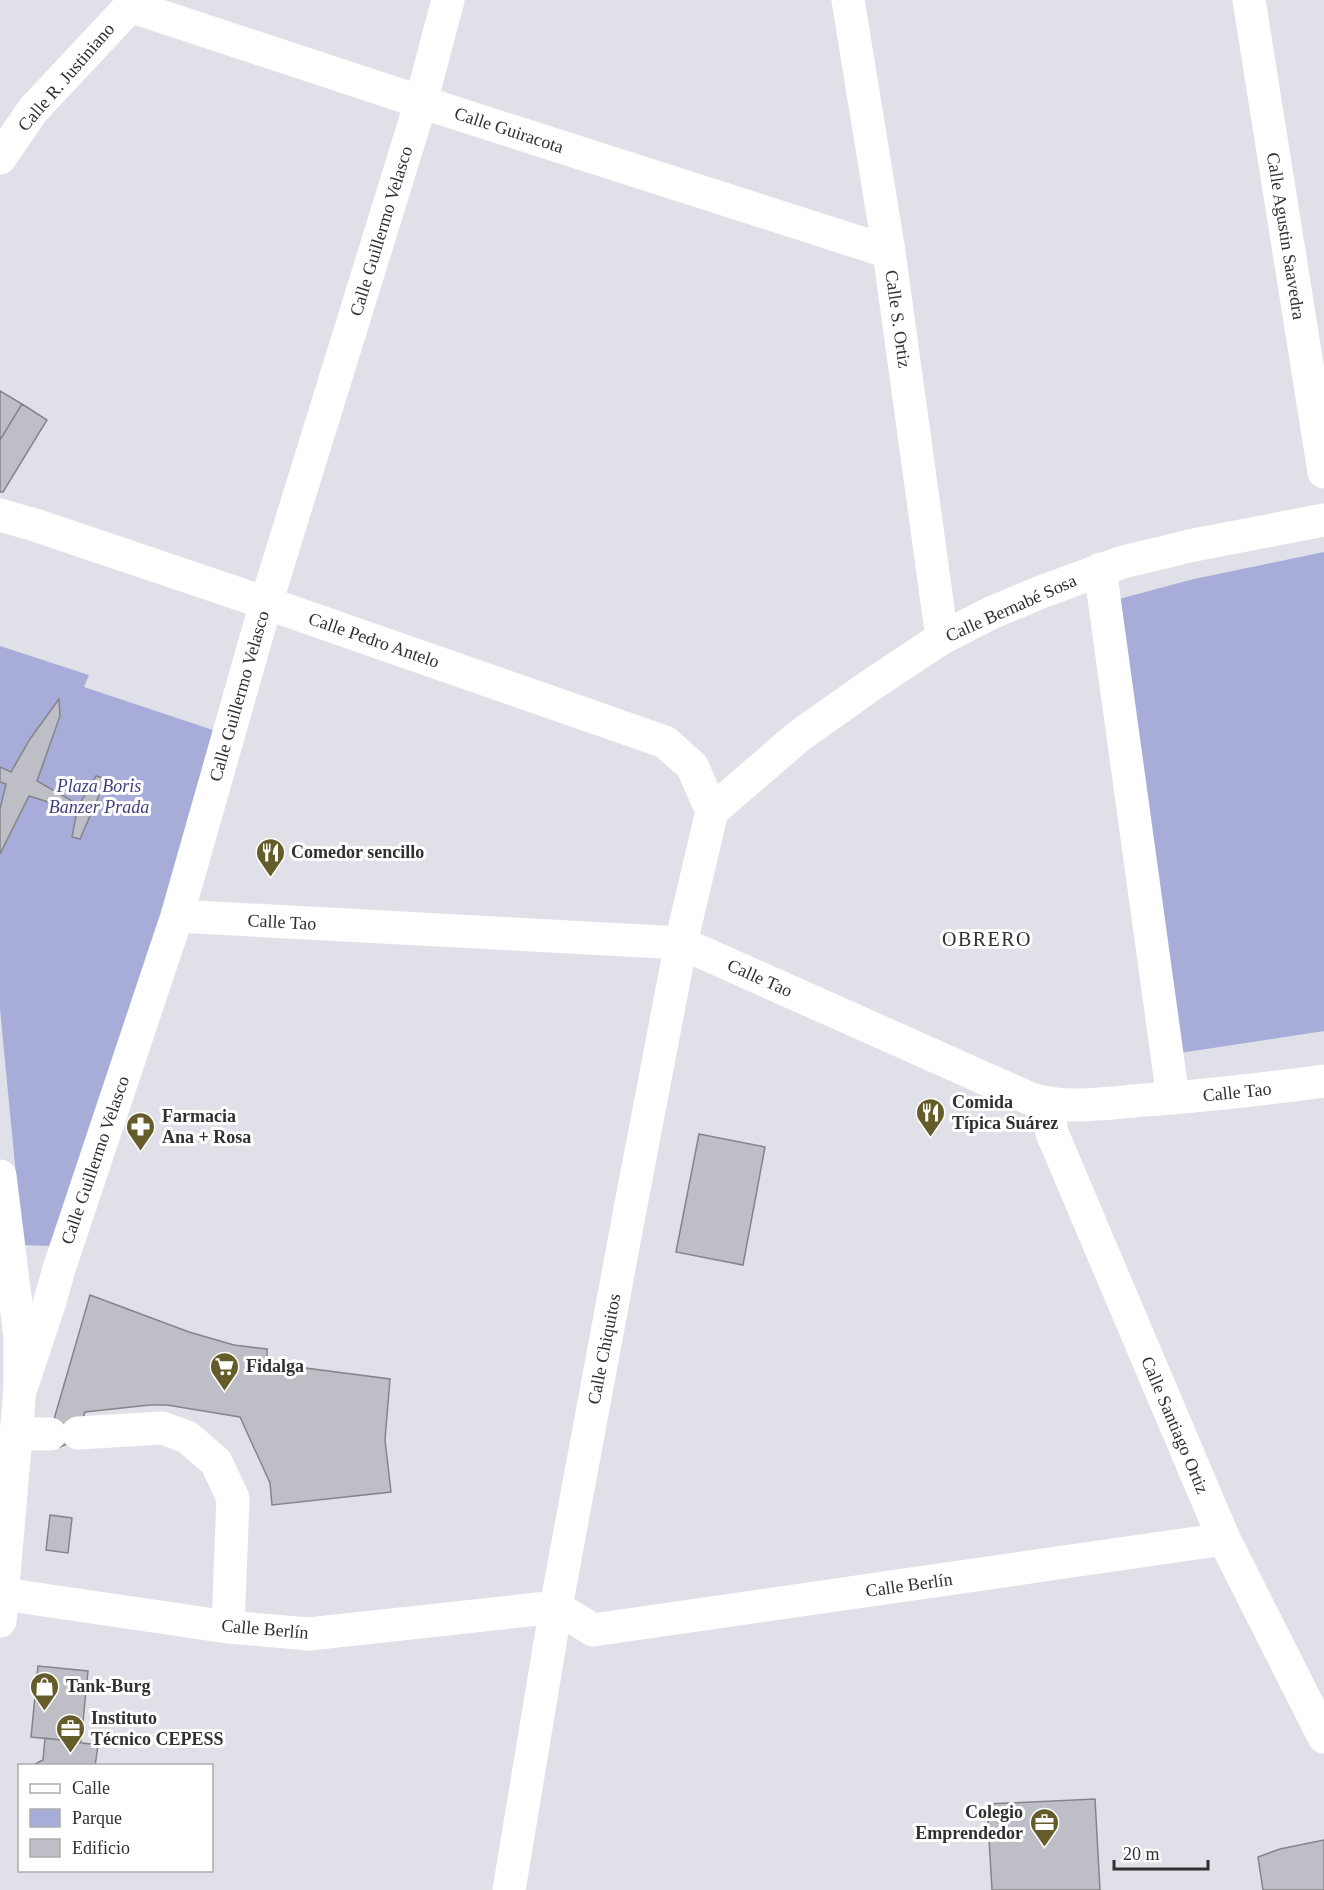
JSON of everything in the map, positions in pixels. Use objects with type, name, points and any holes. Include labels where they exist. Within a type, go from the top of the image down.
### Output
[{"type":"street","name":"Calle Guillermo Velasco","points":[[20,1389],[177,916],[266,603],[422,102],[448,0]]},
{"type":"street","name":"Calle S. Ortiz","points":[[848,0],[889,252],[942,638]]},
{"type":"street","name":"Calle Agustin Saavedra","points":[[1249,0],[1324,472]]},
{"type":"street","name":"Calle Guiracota","points":[[133,3],[422,102],[889,252]]},
{"type":"street","name":"Calle R. Justiniano","points":[[0,158],[33,110],[133,3]]},
{"type":"street","name":"Calle Pedro Antelo","points":[[0,515],[266,603],[665,742],[692,766],[712,811]]},
{"type":"street","name":"Calle Bernabé Sosa","points":[[712,811],[799,736],[942,638],[991,613],[1100,570],[1194,545],[1324,520]]},
{"type":"street","points":[[1100,570],[1173,1098]]},
{"type":"street","name":"Calle Chiquitos","points":[[509,1890],[556,1607],[681,943],[712,811]]},
{"type":"street","name":"Calle Tao","points":[[177,916],[681,943],[1031,1099],[1048,1104],[1079,1106],[1222,1094],[1324,1081]]},
{"type":"street","name":"Calle Santiago Ortiz","points":[[1048,1104],[1052,1133],[1224,1539],[1324,1737]]},
{"type":"street","points":[[0,1176],[20,1336],[20,1389],[2,1608]]},
{"type":"street","points":[[17,1434],[162,1428],[187,1437],[216,1462],[233,1498],[228,1627]]},
{"type":"street","name":"Calle Berlín","points":[[548,1656],[568,1638],[593,1630],[1224,1539]]},
{"type":"street","points":[[556,1607],[593,1630]]},
{"type":"street","name":"Calle Berlín","points":[[2,1608],[309,1634],[556,1607]]},
{"type":"green space","points":[[1324,552],[1324,1031],[1180,1053],[1119,599],[1194,579]]},
{"type":"green space","name":"Plaza Boris Banzer Prada","points":[[0,646],[89,675],[84,687],[219,732],[192,830],[50,1246],[24,1245],[0,1009]]},
{"type":"building","points":[[0,391],[22,404],[0,440]]},
{"type":"building","points":[[22,404],[47,420],[3,492],[0,492],[0,440]]},
{"type":"building","points":[[59,699],[60,716],[37,781],[79,805],[96,776],[106,779],[80,839],[72,837],[77,811],[29,796],[0,854],[0,809],[6,784],[0,782],[0,767],[11,772],[30,739]]},
{"type":"building","points":[[699,1134],[765,1147],[743,1265],[676,1252]]},
{"type":"building","name":"Fidalga","points":[[90,1295],[189,1332],[234,1345],[267,1349],[267,1363],[390,1379],[385,1440],[391,1492],[272,1505],[270,1483],[240,1417],[167,1405],[85,1412],[75,1441],[60,1447],[48,1440]]},
{"type":"building","points":[[50,1515],[72,1518],[68,1553],[46,1550]]},
{"type":"building","points":[[38,1666],[88,1671],[81,1742],[31,1737]]},
{"type":"building","name":"Instituto Técnico CEPESS","points":[[45,1738],[98,1745],[95,1764],[35,1764],[43,1760]]},
{"type":"building","name":"Colegio Emprendedor","points":[[1095,1799],[1100,1890],[992,1890],[987,1804]]},
{"type":"building","points":[[1324,1840],[1324,1890],[1263,1890],[1258,1857],[1280,1849]]},
{"type":"place","name":"Comedor sencillo","points":[[270,878]]},
{"type":"place","name":"Comida Típica Suárez","points":[[931,1138]]},
{"type":"place","name":"Farmacia Ana + Rosa","points":[[141,1152]]},
{"type":"place","name":"Fidalga","points":[[225,1392]]},
{"type":"place","name":"Tank-Burg","points":[[45,1712]]},
{"type":"place","name":"Instituto Técnico CEPESS","points":[[70,1754]]},
{"type":"place","name":"Colegio Emprendedor","points":[[1044,1848]]},
{"type":"district","name":"OBRERO","points":[[987,939]]}]
